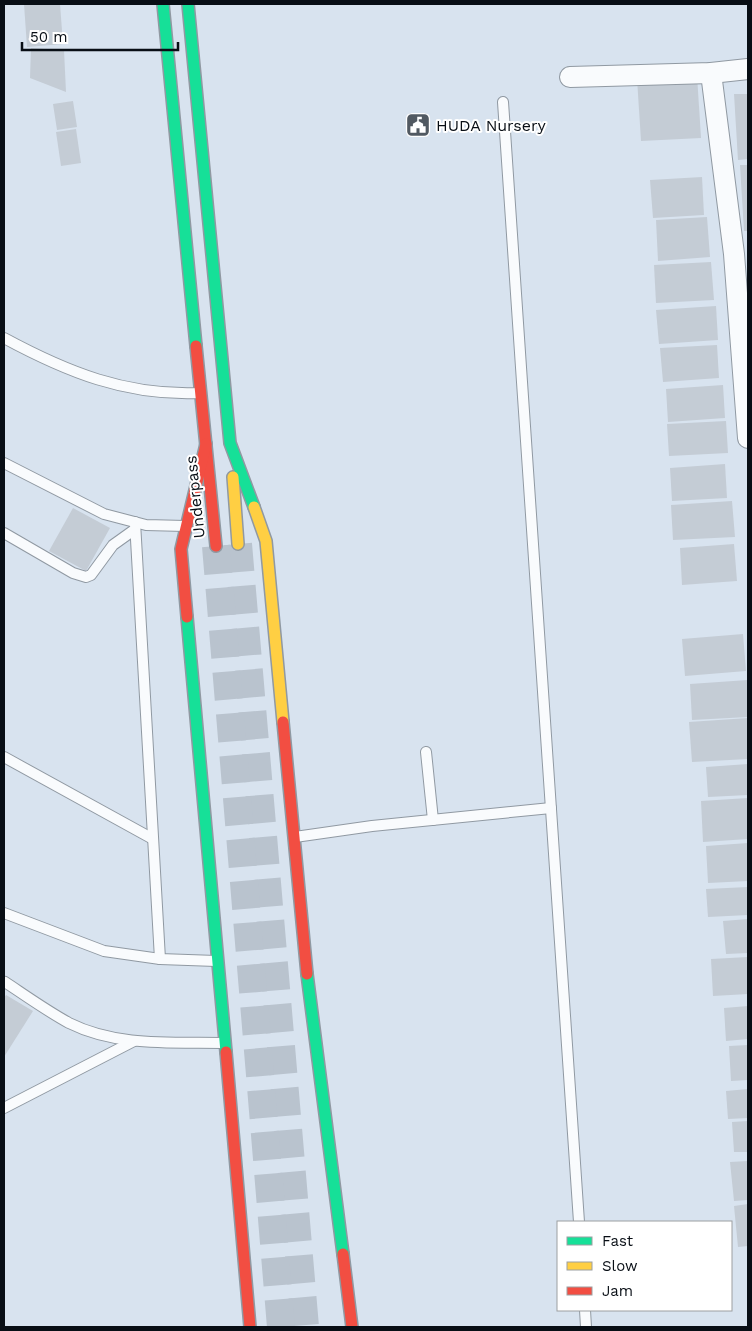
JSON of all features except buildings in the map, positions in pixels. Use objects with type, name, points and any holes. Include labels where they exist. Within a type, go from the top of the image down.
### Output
[{"type":"main road","name":"Underpass","points":[[163,4],[216,546]]},
{"type":"main road","points":[[188,4],[238,544]]},
{"type":"main road","points":[[230,443],[266,542],[304,950],[352,1327]]},
{"type":"main road","points":[[206,444],[181,549],[223,1043],[250,1327]]},
{"type":"street","points":[[570,77],[711,73],[748,69]]},
{"type":"street","points":[[711,73],[741,254],[748,438]]},
{"type":"lane","points":[[503,102],[579,1221]]},
{"type":"lane","points":[[4,338],[44,359],[116,386],[167,394],[200,393]]},
{"type":"lane","points":[[4,463],[104,514],[134,526],[185,526]]},
{"type":"lane","points":[[4,533],[72,573],[86,577],[91,575],[113,545],[134,526]]},
{"type":"lane","points":[[134,526],[160,959]]},
{"type":"lane","points":[[426,752],[433,820]]},
{"type":"lane","points":[[4,757],[153,839]]},
{"type":"lane","points":[[294,837],[551,808]]},
{"type":"lane","points":[[4,912],[104,951],[160,959],[216,961]]},
{"type":"lane","points":[[4,983],[70,1023],[99,1034],[134,1041],[223,1043]]},
{"type":"lane","points":[[4,1108],[134,1041]]},
{"type":"lane","points":[[585,1311],[586,1327]]},
{"type":"tunnel","points":[[238,544],[305,1327]]},
{"type":"tunnel","points":[[216,546],[281,1327]]},
{"type":"traffic: fast","points":[[163,4],[196,346]]},
{"type":"traffic: fast","points":[[188,4],[230,443],[254,507]]},
{"type":"traffic: fast","points":[[187,617],[226,1052]]},
{"type":"traffic: fast","points":[[307,974],[343,1254]]},
{"type":"traffic: slow","points":[[233,477],[238,544]]},
{"type":"traffic: slow","points":[[254,507],[266,541],[283,722]]},
{"type":"traffic: jam","points":[[196,346],[216,546]]},
{"type":"traffic: jam","points":[[187,617],[181,549],[206,444]]},
{"type":"traffic: jam","points":[[283,722],[307,974]]},
{"type":"traffic: jam","points":[[226,1052],[250,1327]]},
{"type":"traffic: jam","points":[[343,1254],[352,1327]]},
{"type":"place","name":"HUDA Nursery","points":[[418,125]]}]
